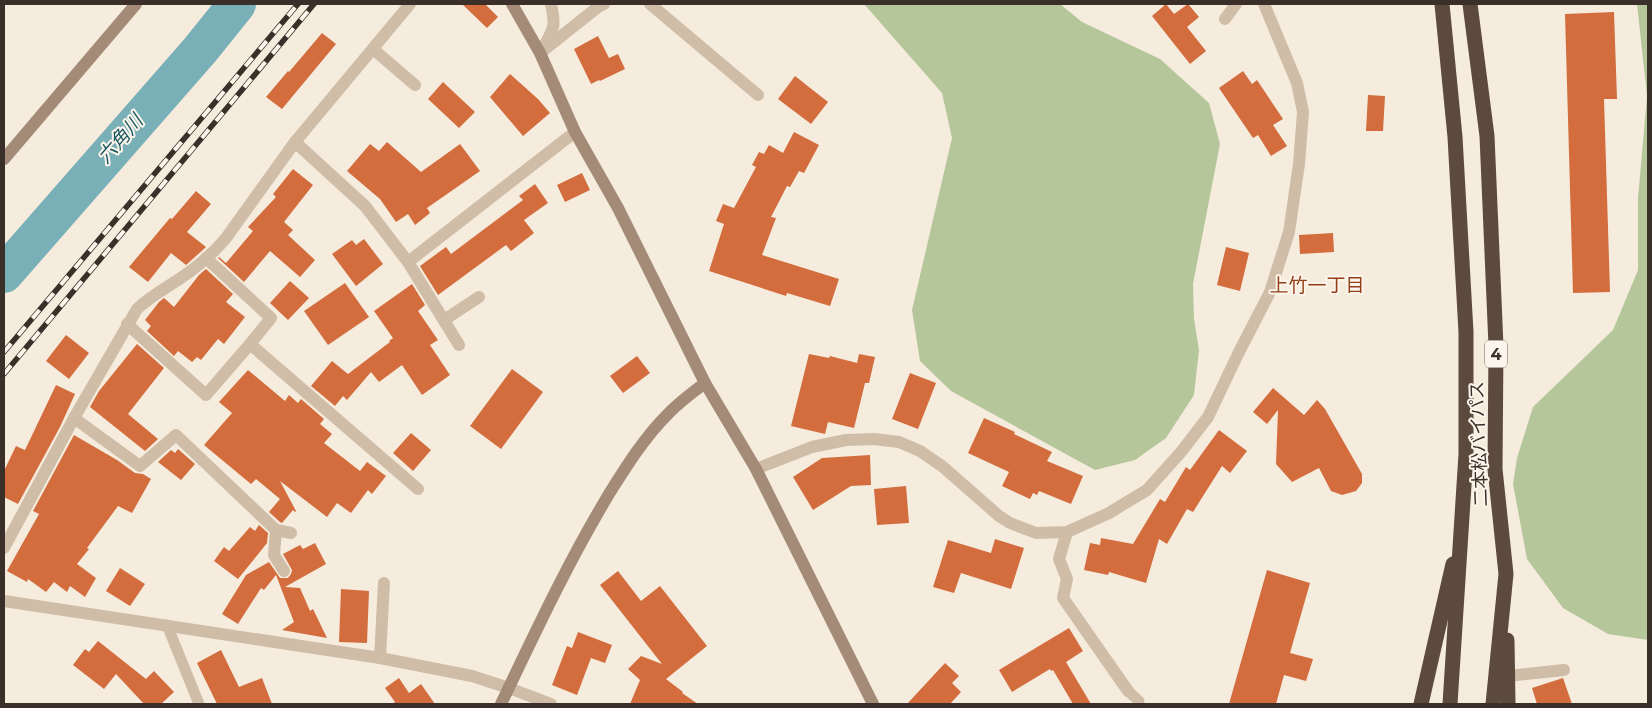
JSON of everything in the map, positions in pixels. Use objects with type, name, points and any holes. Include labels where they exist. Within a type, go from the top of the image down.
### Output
[{"type":"highway","name":"二本松バイパス","points":[[1442,4],[1455,137],[1466,332],[1466,454],[1450,704]]},
{"type":"highway","name":"二本松バイパス","points":[[1470,4],[1487,136],[1496,346],[1494,469],[1506,574],[1493,704]]},
{"type":"highway","points":[[1420,704],[1461,532]]},
{"type":"highway","points":[[1506,574],[1508,704]]},
{"type":"street","points":[[4,159],[136,4]]},
{"type":"street","points":[[4,548],[74,418],[137,309],[190,271],[226,238],[295,142],[410,4]]},
{"type":"street","points":[[512,4],[540,53],[575,132],[622,216],[705,383],[756,469],[873,704]]},
{"type":"street","points":[[540,53],[554,28],[551,4]]},
{"type":"street","points":[[540,53],[604,4]]},
{"type":"street","points":[[650,4],[758,95]]},
{"type":"street","points":[[1225,19],[1236,4]]},
{"type":"street","points":[[756,469],[812,447],[846,440],[874,439],[899,442],[920,451],[942,466],[1010,524],[1036,533],[1068,532],[1109,513],[1147,490],[1208,417],[1270,292],[1289,232],[1299,164],[1303,112],[1297,83],[1264,4]]},
{"type":"street","points":[[373,49],[415,85]]},
{"type":"street","points":[[408,262],[575,132]]},
{"type":"street","points":[[295,142],[365,206],[408,262],[459,344]]},
{"type":"street","points":[[127,324],[206,394],[271,318],[206,258]]},
{"type":"street","points":[[444,320],[479,297]]},
{"type":"street","points":[[250,344],[418,489]]},
{"type":"street","points":[[501,704],[539,622],[575,552],[613,487],[642,444],[667,414],[705,383]]},
{"type":"street","points":[[74,418],[140,466],[176,435],[276,530],[291,533]]},
{"type":"street","points":[[276,530],[274,556],[284,571]]},
{"type":"street","points":[[1068,532],[1059,559],[1067,579],[1063,598],[1128,690]]},
{"type":"street","points":[[380,658],[384,583]]},
{"type":"street","points":[[4,601],[380,658],[472,676],[551,704]]},
{"type":"street","points":[[1508,676],[1564,670]]},
{"type":"lane","points":[[167,625],[199,704]]},
{"type":"lane","points":[[1128,690],[1139,701]]},
{"type":"green space","points":[[864,4],[1060,4],[1082,22],[1160,59],[1209,103],[1220,144],[1193,284],[1194,319],[1199,350],[1194,395],[1166,438],[1135,460],[1095,470],[951,391],[920,361],[912,310],[952,138],[942,93]]},
{"type":"green space","points":[[1637,4],[1648,4],[1648,640],[1608,634],[1563,608],[1527,559],[1513,484],[1517,458],[1533,407],[1613,330],[1638,270],[1638,198],[1647,96]]},
{"type":"building","points":[[462,4],[485,4],[498,17],[487,28]]},
{"type":"building","points":[[1166,4],[1174,14],[1188,4],[1199,17],[1187,27],[1206,51],[1190,64],[1152,16]]},
{"type":"building","points":[[1614,12],[1617,99],[1604,99],[1610,292],[1573,293],[1565,14]]},
{"type":"building","points":[[322,33],[336,44],[282,109],[266,97]]},
{"type":"building","points":[[598,36],[609,58],[618,54],[625,69],[591,84],[574,49]]},
{"type":"building","points":[[1243,71],[1252,84],[1257,80],[1283,119],[1273,125],[1287,146],[1271,156],[1258,135],[1253,138],[1219,88]]},
{"type":"building","points":[[510,74],[538,99],[550,113],[523,136],[490,97]]},
{"type":"building","points":[[795,76],[828,102],[811,124],[778,99]]},
{"type":"building","points":[[443,82],[475,112],[459,128],[428,99]]},
{"type":"building","points":[[1368,95],[1385,96],[1383,131],[1366,131]]},
{"type":"building","points":[[794,132],[819,145],[804,173],[799,171],[790,187],[787,186],[771,217],[776,218],[762,255],[839,279],[830,306],[787,293],[786,296],[709,271],[724,224],[716,221],[723,204],[734,208],[756,167],[752,165],[759,152],[764,154],[769,145],[783,153]]},
{"type":"building","points":[[387,142],[421,172],[460,144],[480,171],[427,208],[430,213],[415,225],[408,214],[396,222],[380,199],[347,171],[370,144],[379,151]]},
{"type":"building","points":[[293,169],[313,185],[284,222],[293,230],[288,235],[315,260],[300,277],[270,251],[244,282],[218,258],[226,263],[253,231],[248,227],[276,197],[273,194]]},
{"type":"building","points":[[582,173],[590,190],[565,202],[557,185]]},
{"type":"building","points":[[535,184],[548,203],[524,220],[534,233],[511,251],[506,245],[438,295],[420,266],[446,247],[451,254],[523,200],[519,196]]},
{"type":"building","points":[[196,191],[211,204],[187,232],[206,247],[186,265],[171,253],[148,282],[129,267],[170,218],[172,219]]},
{"type":"building","points":[[1333,233],[1334,252],[1300,254],[1299,235]]},
{"type":"building","points":[[364,239],[383,264],[356,286],[332,254],[352,240],[356,245]]},
{"type":"building","points":[[1226,247],[1249,253],[1240,291],[1217,285]]},
{"type":"building","points":[[206,269],[233,294],[226,302],[245,317],[224,344],[218,339],[201,360],[197,357],[192,362],[178,351],[174,356],[147,331],[151,326],[145,320],[164,298],[174,307]]},
{"type":"building","points":[[290,281],[309,298],[288,320],[270,303]]},
{"type":"building","points":[[345,283],[369,317],[328,345],[304,311]]},
{"type":"building","points":[[412,284],[425,305],[418,311],[438,340],[430,345],[450,375],[422,395],[402,365],[379,382],[371,372],[347,400],[343,396],[335,406],[311,386],[332,361],[348,374],[390,342],[393,338],[374,311]]},
{"type":"building","points":[[66,335],[89,353],[69,379],[46,361]]},
{"type":"building","points":[[137,344],[164,368],[128,414],[158,439],[145,451],[90,407],[99,391]]},
{"type":"building","points":[[809,354],[829,358],[830,356],[857,363],[859,354],[875,357],[869,383],[865,383],[854,428],[828,422],[825,434],[791,426]]},
{"type":"building","points":[[637,356],[650,373],[623,393],[610,376]]},
{"type":"building","points":[[512,369],[543,392],[501,449],[470,426]]},
{"type":"building","points":[[248,370],[285,401],[289,395],[298,403],[301,399],[324,419],[320,424],[332,434],[324,443],[360,471],[367,462],[386,476],[372,494],[368,490],[351,513],[337,503],[327,517],[280,481],[296,511],[293,510],[282,523],[269,512],[280,499],[256,479],[251,484],[204,445],[232,413],[219,402]]},
{"type":"building","points":[[910,373],[936,383],[918,429],[892,419]]},
{"type":"building","points":[[56,385],[75,394],[60,427],[18,504],[4,497],[4,471],[16,446],[25,450]]},
{"type":"building","points":[[1273,388],[1304,415],[1317,400],[1325,409],[1362,474],[1362,483],[1356,491],[1342,495],[1331,491],[1319,468],[1292,482],[1276,464],[1278,410],[1267,424],[1253,412]]},
{"type":"building","points":[[984,418],[1052,452],[1047,461],[1083,476],[1071,504],[1039,491],[1037,495],[1033,493],[1030,499],[1002,486],[1009,472],[968,453]]},
{"type":"building","points":[[1219,430],[1247,451],[1230,473],[1222,466],[1193,512],[1187,509],[1167,544],[1159,539],[1146,583],[1109,572],[1108,575],[1084,570],[1090,543],[1100,545],[1101,538],[1133,544],[1160,499],[1165,502],[1186,467],[1190,470]]},
{"type":"building","points":[[411,433],[431,450],[413,471],[393,453]]},
{"type":"building","points":[[74,435],[117,460],[135,473],[143,474],[151,479],[132,513],[118,506],[77,564],[96,578],[85,597],[70,586],[67,592],[54,582],[46,592],[28,579],[27,582],[7,571],[39,514],[33,511]]},
{"type":"building","points":[[178,449],[195,464],[181,480],[158,462],[171,450],[175,453]]},
{"type":"building","points":[[870,455],[871,485],[851,486],[813,510],[793,477],[822,458]]},
{"type":"building","points":[[906,486],[909,523],[877,525],[874,489]]},
{"type":"building","points":[[259,525],[268,533],[267,543],[238,579],[214,561],[224,547],[229,551],[250,527],[255,531]]},
{"type":"building","points":[[995,539],[1024,548],[1011,589],[961,573],[954,593],[933,587],[948,540],[991,553]]},
{"type":"building","points":[[315,543],[326,564],[285,587],[300,588],[310,611],[313,609],[327,638],[282,630],[294,622],[276,575],[264,590],[261,588],[238,624],[222,614],[246,575],[269,562],[280,578],[288,578],[292,570],[283,554],[300,545],[303,549]]},
{"type":"building","points":[[120,568],[145,584],[130,606],[106,591]]},
{"type":"building","points":[[1267,570],[1310,583],[1290,653],[1313,659],[1306,681],[1284,675],[1276,704],[1229,704]]},
{"type":"building","points":[[618,571],[641,601],[660,586],[707,646],[666,679],[698,704],[630,704],[640,680],[628,669],[641,656],[662,664],[600,585]]},
{"type":"building","points":[[341,589],[369,591],[367,643],[339,642]]},
{"type":"building","points":[[1069,628],[1083,651],[1066,662],[1091,704],[1073,704],[1053,670],[1051,671],[1050,669],[1012,692],[999,670]]},
{"type":"building","points":[[578,632],[612,645],[605,663],[591,658],[577,695],[552,685],[567,646],[572,648]]},
{"type":"building","points":[[98,641],[146,679],[154,671],[174,692],[161,704],[144,704],[116,674],[104,689],[73,665],[85,649],[89,652]]},
{"type":"building","points":[[221,650],[239,687],[262,678],[272,704],[217,704],[197,663]]},
{"type":"building","points":[[945,663],[959,676],[952,683],[961,692],[950,704],[907,704]]},
{"type":"building","points":[[399,678],[409,693],[421,684],[435,704],[392,704],[395,702],[385,688]]},
{"type":"building","points":[[1563,678],[1572,704],[1537,704],[1532,688]]},
{"type":"waterway","name":"六角川","points":[[4,274],[200,50],[237,4]]},
{"type":"railway","points":[[4,352],[298,4]]},
{"type":"railway","points":[[4,374],[314,4]]},
{"type":"district","name":"上竹一丁目","points":[[1317,285]]}]
